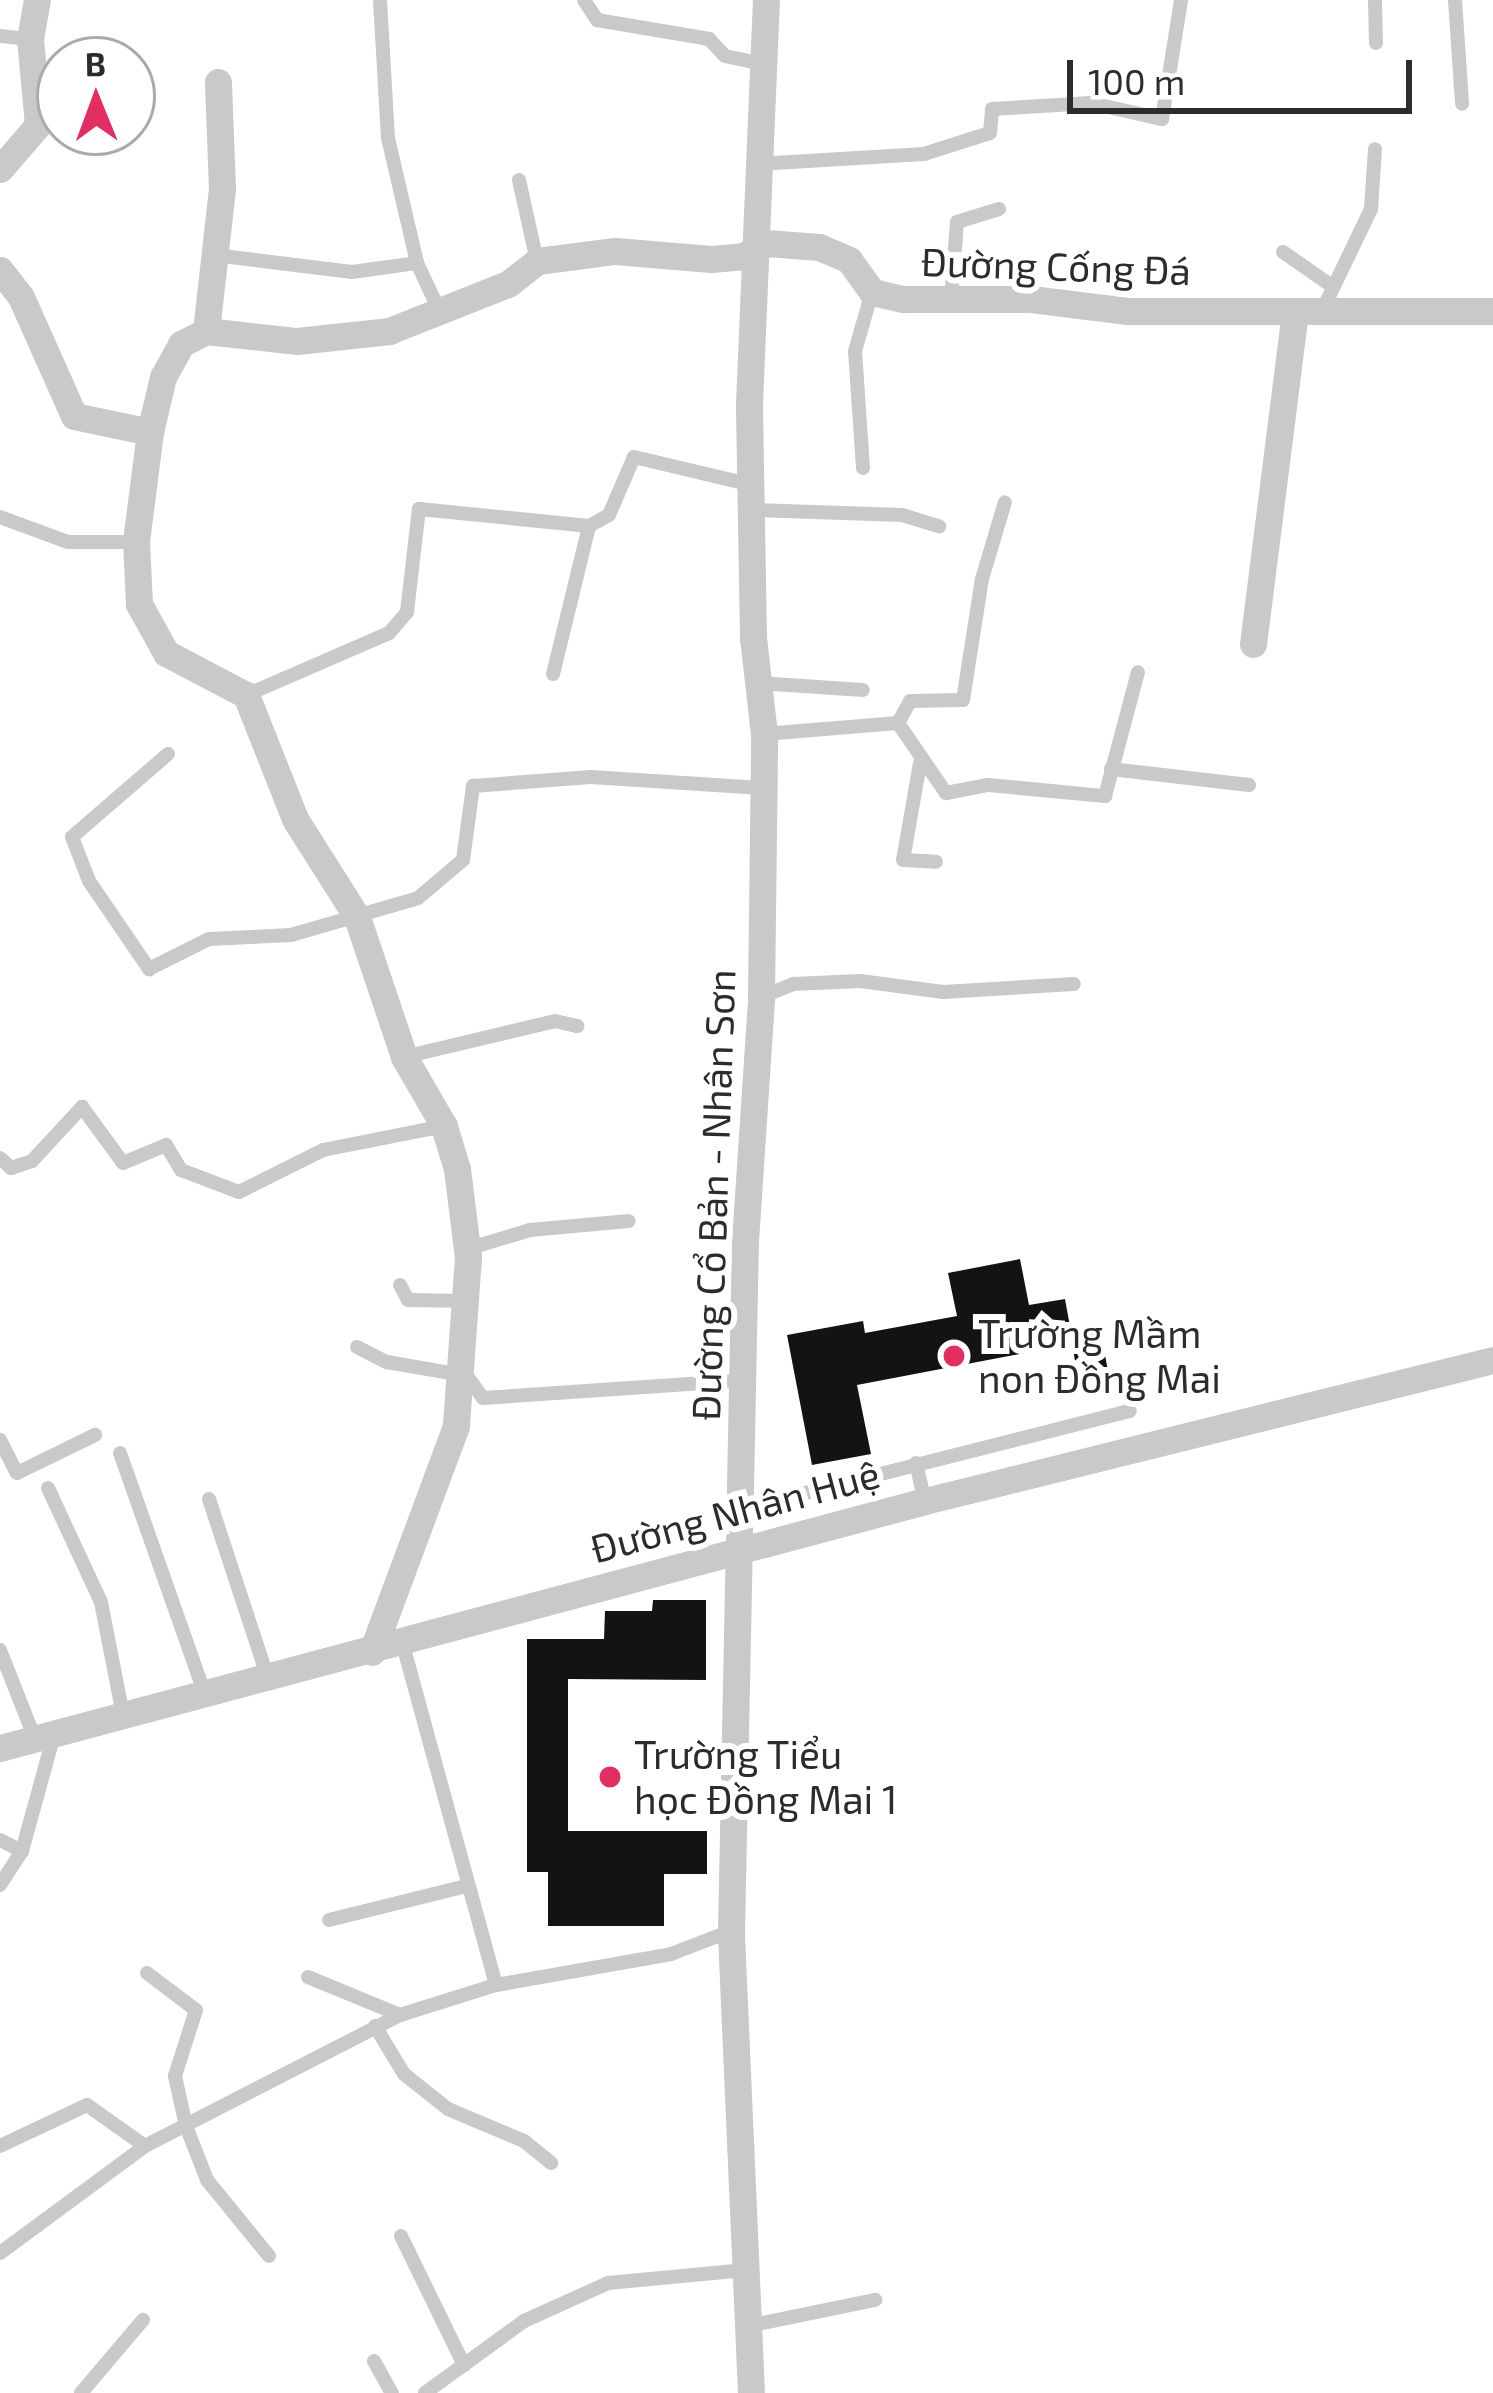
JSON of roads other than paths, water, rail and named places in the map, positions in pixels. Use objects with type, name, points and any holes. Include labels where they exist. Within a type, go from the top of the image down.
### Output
[{"type":"street","points":[[36,50],[30,39],[37,0]]},
{"type":"street","name":"Đường Cổ Bản - Nhân Sơn","points":[[752,2393],[731,1931],[744,1380],[760,997],[764,734],[753,498],[766,0]]},
{"type":"street","points":[[218,82],[222,188],[206,331],[182,344],[172,361],[150,432],[136,542],[139,604],[166,653],[246,695],[295,819],[357,917],[404,1057],[444,1126],[467,1250],[461,1375],[448,1455],[372,1652]]},
{"type":"street","points":[[0,169],[36,126]]},
{"type":"street","name":"Đường Cống Đá","points":[[206,331],[297,341],[389,331],[508,284],[537,261],[615,250],[711,259],[757,247],[838,253],[872,292],[951,300],[1308,312],[1493,311]]},
{"type":"street","points":[[0,270],[74,416],[150,432]]},
{"type":"street","points":[[1252,644],[1308,312]]},
{"type":"street","name":"Đường Nhân Huệ","points":[[0,1748],[403,1645],[925,1501],[1493,1360]]},
{"type":"lane","points":[[380,0],[388,138],[417,262],[439,310]]},
{"type":"lane","points":[[584,0],[597,20],[710,39],[725,56],[762,64]]},
{"type":"lane","points":[[759,164],[924,154],[990,133],[992,109],[1091,103],[1162,119],[1181,0]]},
{"type":"lane","points":[[1375,0],[1376,43]]},
{"type":"lane","points":[[1455,0],[1462,104]]},
{"type":"lane","points":[[0,36],[30,39]]},
{"type":"lane","points":[[1308,312],[1371,209],[1376,148]]},
{"type":"lane","points":[[519,180],[537,261]]},
{"type":"lane","points":[[951,300],[957,222],[1000,209]]},
{"type":"lane","points":[[1283,252],[1329,284]]},
{"type":"lane","points":[[212,255],[352,272],[417,262]]},
{"type":"lane","points":[[863,468],[854,362],[872,292]]},
{"type":"lane","points":[[246,695],[389,633],[407,612],[419,509],[589,526],[609,515],[634,457],[753,498],[902,515],[939,526]]},
{"type":"lane","points":[[898,723],[910,701],[964,700],[982,579],[1005,502]]},
{"type":"lane","points":[[0,517],[68,542],[136,542]]},
{"type":"lane","points":[[553,674],[589,526]]},
{"type":"lane","points":[[898,723],[920,763],[946,793],[988,785],[1105,796],[1138,671]]},
{"type":"lane","points":[[759,683],[863,690]]},
{"type":"lane","points":[[764,734],[898,723]]},
{"type":"lane","points":[[168,754],[72,837],[89,881],[149,969],[214,938],[256,941],[404,905],[460,866],[473,786],[591,778],[762,788]]},
{"type":"lane","points":[[920,763],[903,860],[937,862]]},
{"type":"lane","points":[[1111,769],[1249,785]]},
{"type":"lane","points":[[760,997],[815,983],[944,992],[1074,984]]},
{"type":"lane","points":[[404,1057],[555,1021],[577,1026]]},
{"type":"lane","points":[[0,1158],[11,1168],[32,1161],[82,1106],[123,1163],[166,1145],[182,1170],[239,1192],[322,1150],[444,1126]]},
{"type":"lane","points":[[467,1250],[530,1229],[629,1221]]},
{"type":"lane","points":[[400,1286],[408,1300],[466,1301]]},
{"type":"lane","points":[[357,1347],[387,1363],[461,1375],[483,1398],[744,1380]]},
{"type":"lane","points":[[742,1509],[1130,1411]]},
{"type":"lane","points":[[0,1440],[17,1473],[95,1435]]},
{"type":"lane","points":[[120,1453],[205,1695]]},
{"type":"lane","points":[[916,1463],[925,1501]]},
{"type":"lane","points":[[48,1488],[101,1602],[123,1715]]},
{"type":"lane","points":[[209,1499],[268,1678]]},
{"type":"lane","points":[[403,1645],[496,1985]]},
{"type":"lane","points":[[0,1650],[45,1735],[22,1851],[0,1885]]},
{"type":"lane","points":[[0,1840],[22,1851]]},
{"type":"lane","points":[[329,1920],[466,1886]]},
{"type":"lane","points":[[0,2253],[145,2146],[375,2026],[496,1985],[671,1954],[731,1931]]},
{"type":"lane","points":[[147,1973],[196,2010],[175,2076],[185,2126],[207,2180],[268,2256]]},
{"type":"lane","points":[[308,1978],[400,2015]]},
{"type":"lane","points":[[375,2026],[404,2074],[448,2109],[524,2141],[551,2163]]},
{"type":"lane","points":[[0,2146],[87,2105],[145,2146]]},
{"type":"lane","points":[[401,2236],[464,2365]]},
{"type":"lane","points":[[425,2393],[524,2321],[608,2283],[745,2270]]},
{"type":"lane","points":[[748,2326],[875,2300]]},
{"type":"lane","points":[[81,2393],[142,2320]]},
{"type":"lane","points":[[374,2361],[392,2393]]},
{"type":"place","name":"Trường Mầm non Đồng Mai","points":[[954,1356]]},
{"type":"place","name":"Trường Tiểu học Đồng Mai 1","points":[[610,1777]]}]
